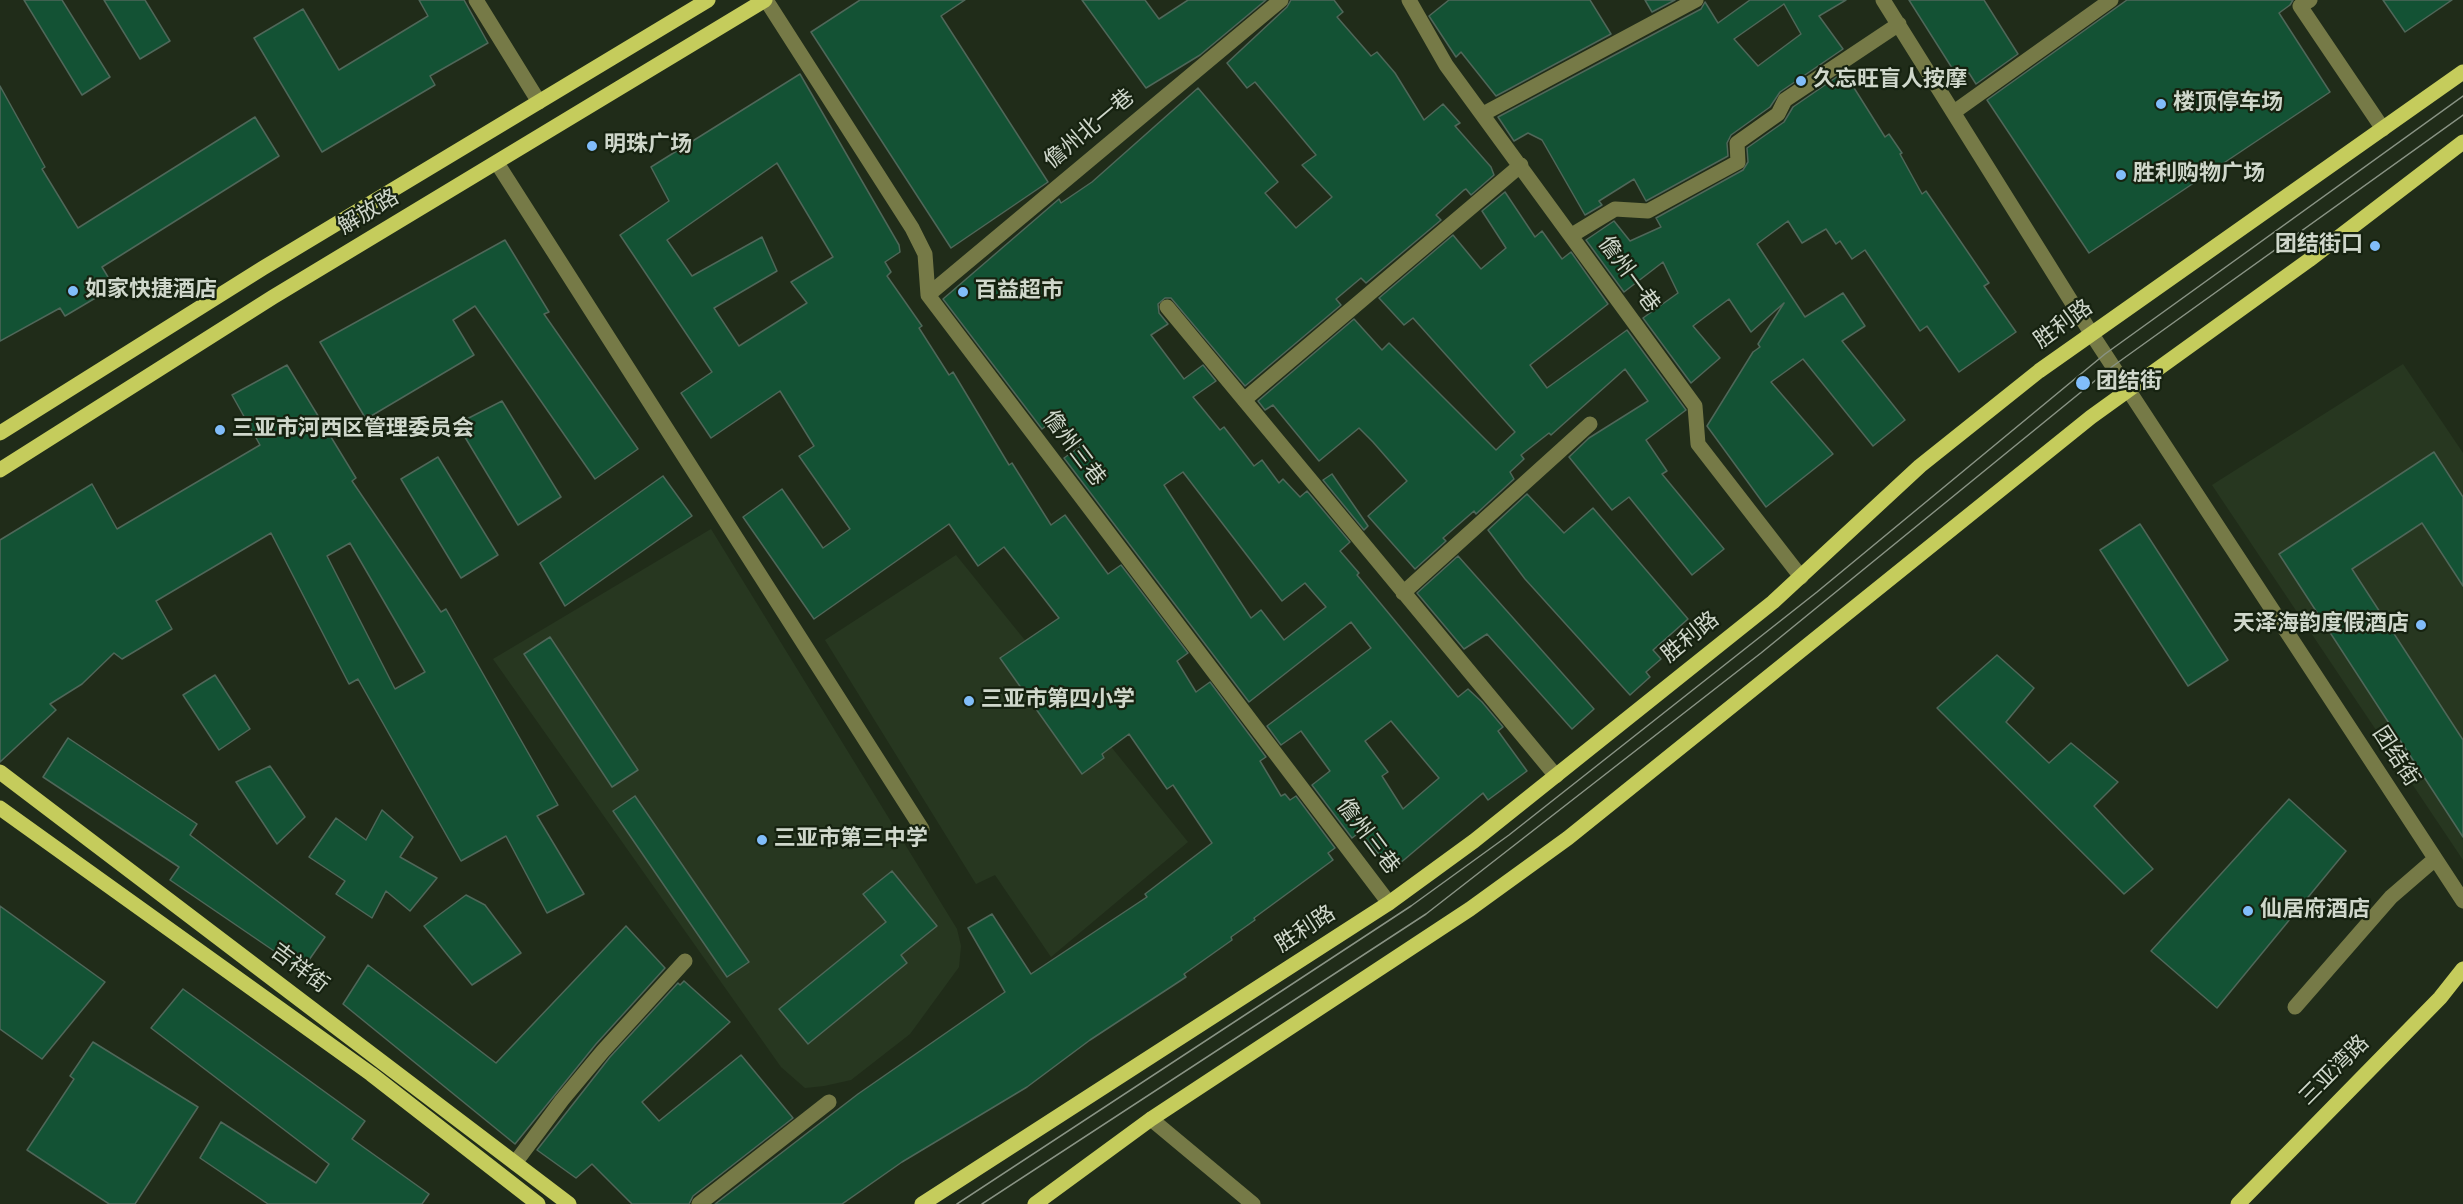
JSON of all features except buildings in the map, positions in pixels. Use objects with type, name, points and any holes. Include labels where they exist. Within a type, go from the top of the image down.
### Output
[{"type":"main road","name":"解放路","points":[[0,433],[263,268],[708,0]]},
{"type":"main road","name":"解放路","points":[[0,470],[273,297],[765,0]]},
{"type":"main road","name":"胜利路","points":[[922,1204],[1389,903],[1556,776],[1801,577],[1920,466],[2091,333],[2463,72]]},
{"type":"main road","points":[[1035,1204],[1151,1119],[1470,909],[1568,838],[1845,613],[2128,389],[2309,260],[2463,142]]},
{"type":"main road","name":"吉祥街","points":[[0,772],[569,1204]]},
{"type":"main road","name":"吉祥街","points":[[0,808],[371,1074],[538,1204]]},
{"type":"main road","name":"三亚湾路","points":[[2238,1204],[2440,998],[2463,969]]},
{"type":"street","points":[[476,0],[538,102]]},
{"type":"street","points":[[765,0],[912,228],[926,254],[928,295]]},
{"type":"street","name":"儋州北一巷","points":[[928,295],[1281,0]]},
{"type":"street","name":"儋州一巷","points":[[1409,0],[1446,65],[1695,406],[1698,444],[1801,577]]},
{"type":"street","points":[[1483,114],[1696,0]]},
{"type":"street","name":"团结街","points":[[1883,0],[2091,333],[2463,901]]},
{"type":"street","points":[[1954,112],[2111,0]]},
{"type":"street","points":[[2310,0],[2300,6],[2383,129]]},
{"type":"street","points":[[1572,235],[1615,209],[1648,211],[1738,162],[1737,143],[1778,114],[1785,100],[1899,24]]},
{"type":"street","points":[[496,163],[922,829]]},
{"type":"street","points":[[1244,400],[1521,165]]},
{"type":"street","name":"儋州三巷","points":[[928,295],[1389,903]]},
{"type":"street","points":[[1167,307],[1556,776]]},
{"type":"street","points":[[1403,593],[1590,424]]},
{"type":"street","points":[[2295,1006],[2391,897],[2435,859]]},
{"type":"street","points":[[515,1163],[582,1075],[686,960]]},
{"type":"street","points":[[699,1204],[829,1102]]},
{"type":"street","points":[[1151,1119],[1253,1204]]},
{"type":"shaded area","points":[[2403,364],[2463,453],[2463,860],[2212,485]]},
{"type":"shaded area","name":"三亚市第三中学","points":[[711,529],[957,929],[961,946],[959,967],[910,1034],[851,1080],[805,1088],[781,1067],[493,659]]},
{"type":"shaded area","name":"三亚市第四小学","points":[[956,555],[1188,842],[1051,957],[995,875],[976,884],[825,640]]},
{"type":"tram line","points":[[957,1204],[1411,906],[1509,835],[1817,592],[2105,354],[2463,96]]},
{"type":"tram line","points":[[982,1204],[1426,914],[1761,653],[2113,366],[2463,115]]},
{"type":"place","name":"久忘旺盲人按摩","points":[[1801,81]]},
{"type":"place","name":"楼顶停车场","points":[[2161,104]]},
{"type":"place","name":"明珠广场","points":[[592,146]]},
{"type":"place","name":"胜利购物广场","points":[[2121,175]]},
{"type":"place","name":"团结街口","points":[[2375,246]]},
{"type":"place","name":"如家快捷酒店","points":[[73,291]]},
{"type":"place","name":"百益超市","points":[[963,292]]},
{"type":"place","name":"团结街","points":[[2083,383]]},
{"type":"place","name":"三亚市河西区管理委员会","points":[[220,430]]},
{"type":"place","name":"天泽海韵度假酒店","points":[[2421,625]]},
{"type":"place","name":"三亚市第四小学","points":[[969,701]]},
{"type":"place","name":"三亚市第三中学","points":[[762,840]]},
{"type":"place","name":"仙居府酒店","points":[[2248,911]]}]
